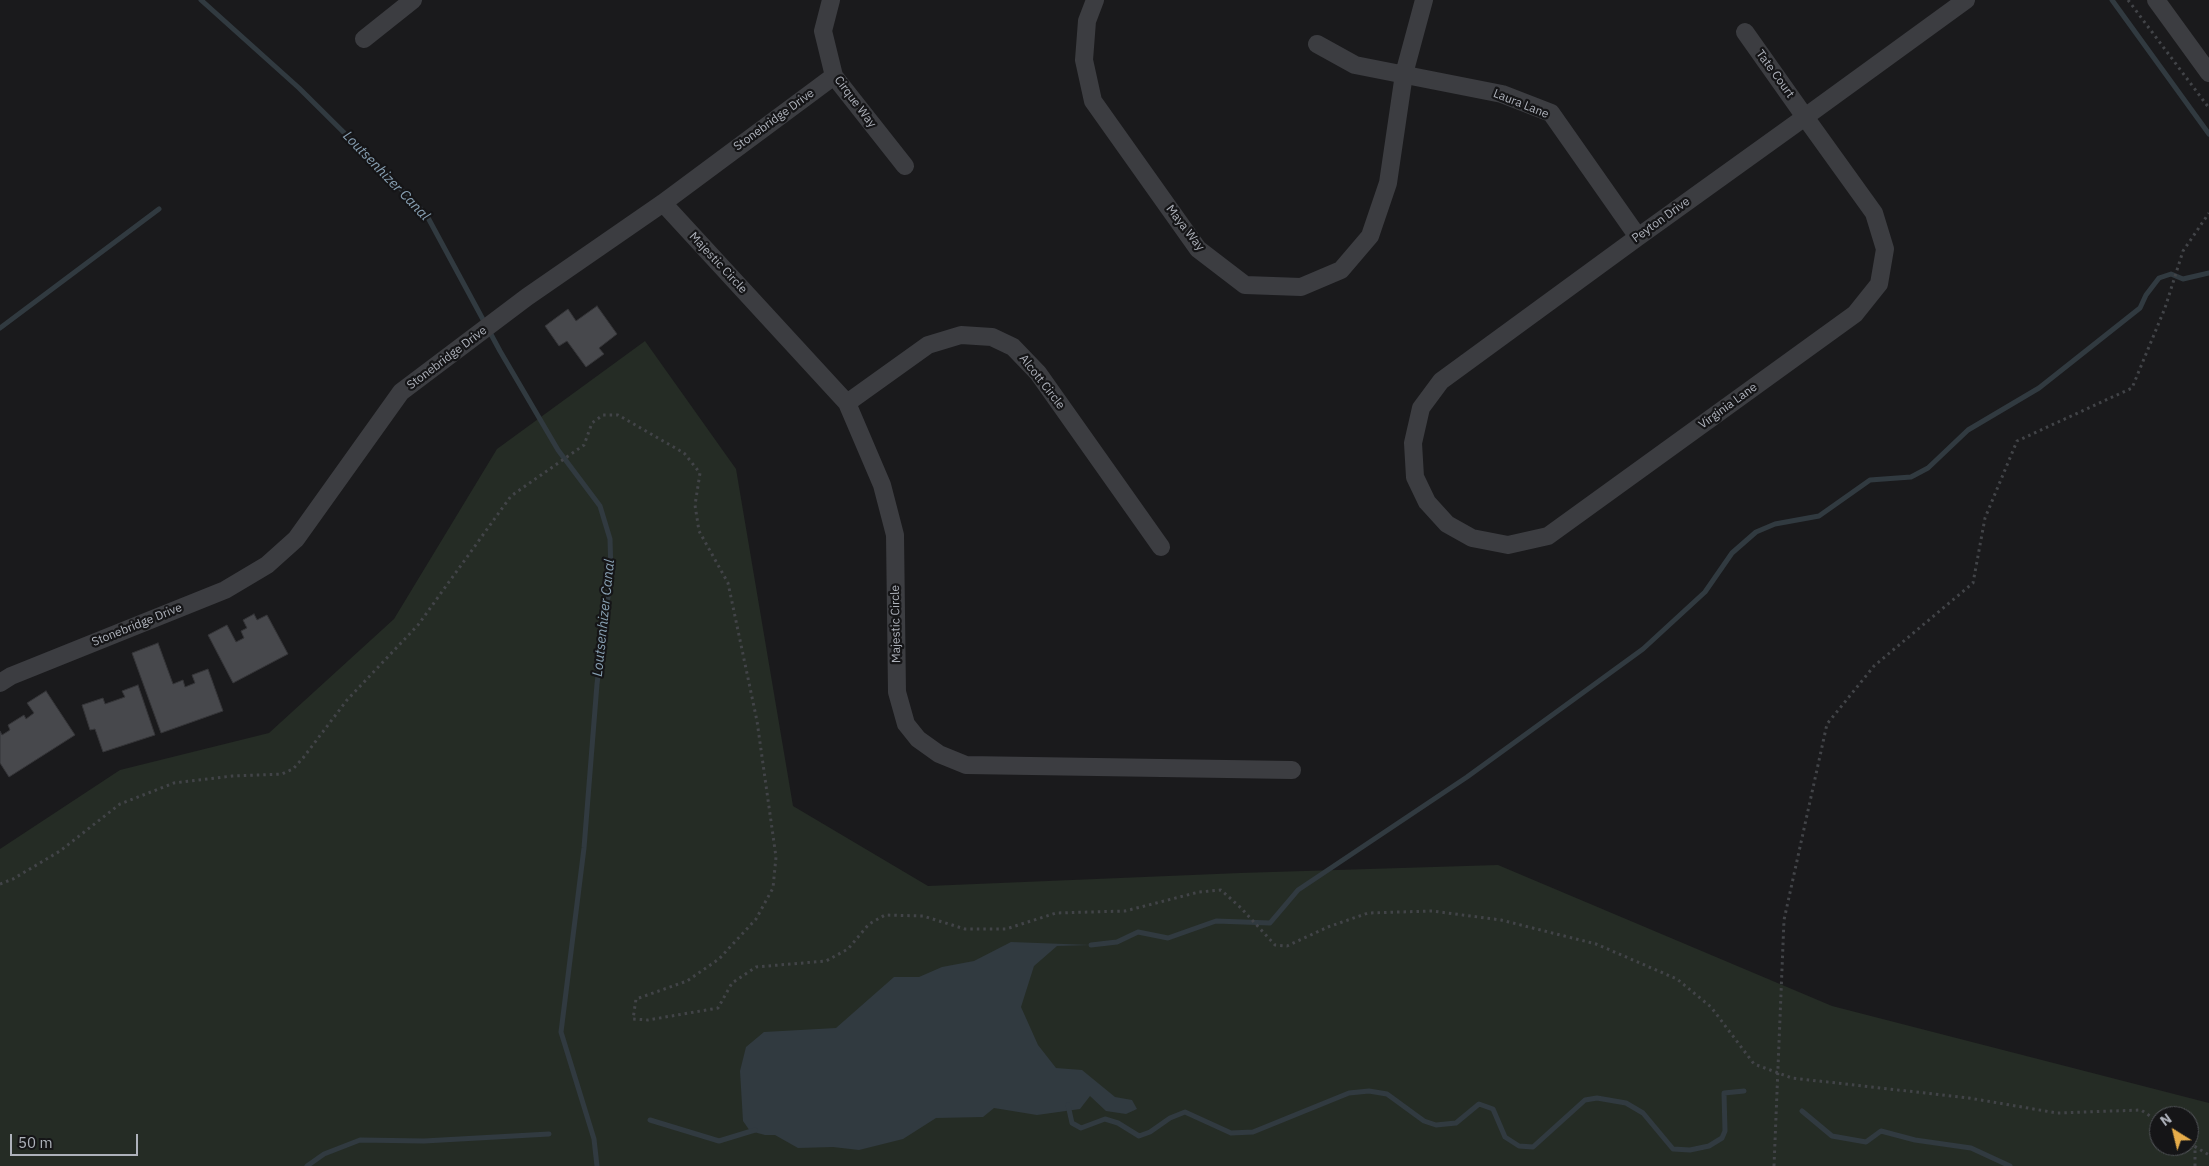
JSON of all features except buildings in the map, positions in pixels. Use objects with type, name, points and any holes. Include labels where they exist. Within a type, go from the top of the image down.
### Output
[{"type":"street","points":[[364,39],[414,0]]},
{"type":"street","name":"Cirque Way","points":[[830,0],[823,31],[834,76],[905,166]]},
{"type":"street","name":"Maya Way","points":[[1095,0],[1087,21],[1084,60],[1093,101],[1198,249],[1245,285],[1301,287],[1341,270],[1370,236],[1388,183],[1404,74],[1424,0]]},
{"type":"street","name":"Peyton Drive","points":[[1415,476],[1413,443],[1420,408],[1441,381],[1966,0]]},
{"type":"street","points":[[2156,0],[2209,73]]},
{"type":"street","name":"Tate Court","points":[[1745,32],[1805,117]]},
{"type":"street","name":"Laura Lane","points":[[1317,44],[1355,65],[1502,94],[1551,113],[1638,237]]},
{"type":"street","name":"Stonebridge Drive","points":[[0,683],[11,676],[225,590],[267,565],[296,539],[401,392],[527,297],[662,202],[834,76]]},
{"type":"street","name":"Virginia Lane","points":[[1415,476],[1427,502],[1447,524],[1472,538],[1508,545],[1548,536],[1855,314],[1879,284],[1885,250],[1874,213],[1805,117]]},
{"type":"street","name":"Majestic Circle","points":[[662,202],[846,403],[882,485],[895,535],[897,692],[906,724],[918,739],[938,754],[966,765],[1292,770]]},
{"type":"street","name":"Alcott Circle","points":[[846,403],[928,345],[961,335],[992,337],[1013,347],[1038,373],[1161,548]]},
{"type":"path","points":[[2128,0],[2209,108]]},
{"type":"path","points":[[1774,1166],[1784,920],[1827,724],[1874,666],[1973,583],[1985,518],[2017,442],[2132,388],[2165,308],[2183,251],[2209,213]]},
{"type":"path","points":[[0,884],[13,879],[60,851],[120,804],[174,783],[232,776],[275,775],[293,769],[347,700],[418,625],[511,496],[584,445],[592,423],[603,415],[618,415],[684,453],[700,473],[695,505],[699,531],[728,583],[758,721],[776,856],[773,888],[756,919],[719,959],[687,981],[636,999],[633,1018],[648,1020],[718,1008],[732,984],[756,967],[826,962],[848,949],[869,924],[885,915],[923,916],[965,929],[1006,929],[1056,913],[1125,911],[1199,892],[1221,890],[1275,944],[1287,946],[1328,927],[1368,913],[1432,911],[1501,920],[1596,944],[1676,979],[1711,1007],[1754,1064],[1792,1078],[1969,1098],[2057,1113],[2141,1110],[2149,1115]]},
{"type":"shaded area","points":[[645,341],[736,469],[793,806],[928,886],[1240,873],[1498,865],[1832,1006],[2209,1103],[2209,1166],[0,1166],[0,849],[120,770],[269,733],[394,619],[497,449]]},
{"type":"shaded area","points":[[1011,942],[1091,945],[1057,946],[1034,966],[1021,1007],[1038,1045],[1056,1068],[1082,1070],[1115,1097],[1132,1100],[1137,1109],[1126,1114],[1106,1111],[1090,1096],[1080,1109],[1037,1115],[994,1108],[983,1117],[936,1118],[903,1139],[859,1150],[833,1147],[798,1148],[775,1135],[765,1135],[750,1131],[743,1121],[740,1071],[746,1047],[764,1032],[836,1028],[894,977],[919,977],[942,967],[974,961]]},
{"type":"waterway","name":"Loutsenhizer Canal","points":[[201,0],[299,88],[426,214],[500,351],[558,450],[600,506],[610,539],[611,573],[597,684],[584,848],[561,1032],[594,1139],[597,1166]]},
{"type":"waterway","points":[[2112,0],[2209,134]]},
{"type":"waterway","points":[[0,328],[159,209]]},
{"type":"waterway","points":[[1091,945],[1117,942],[1138,932],[1168,938],[1216,921],[1270,923],[1298,890],[1467,777],[1643,649],[1705,592],[1732,553],[1756,532],[1775,524],[1819,516],[1870,480],[1911,477],[1928,468],[1968,430],[2039,388],[2140,308],[2146,295],[2159,278],[2171,274],[2183,279],[2209,273]]},
{"type":"waterway","points":[[1068,1105],[1072,1123],[1081,1128],[1105,1119],[1118,1123],[1139,1136],[1150,1132],[1170,1118],[1185,1112],[1231,1133],[1253,1132],[1349,1093],[1369,1091],[1387,1094],[1424,1121],[1436,1125],[1456,1123],[1479,1104],[1493,1109],[1505,1137],[1519,1146],[1533,1147],[1585,1100],[1597,1098],[1626,1103],[1643,1113],[1673,1149],[1690,1150],[1709,1146],[1722,1138],[1725,1131],[1724,1093],[1744,1091]]},
{"type":"waterway","points":[[1802,1111],[1832,1136],[1866,1142],[1881,1131],[1915,1140],[1971,1148],[2010,1166]]},
{"type":"waterway","points":[[650,1120],[719,1141],[755,1130]]},
{"type":"waterway","points":[[307,1166],[324,1154],[360,1140],[424,1141],[549,1134]]}]
